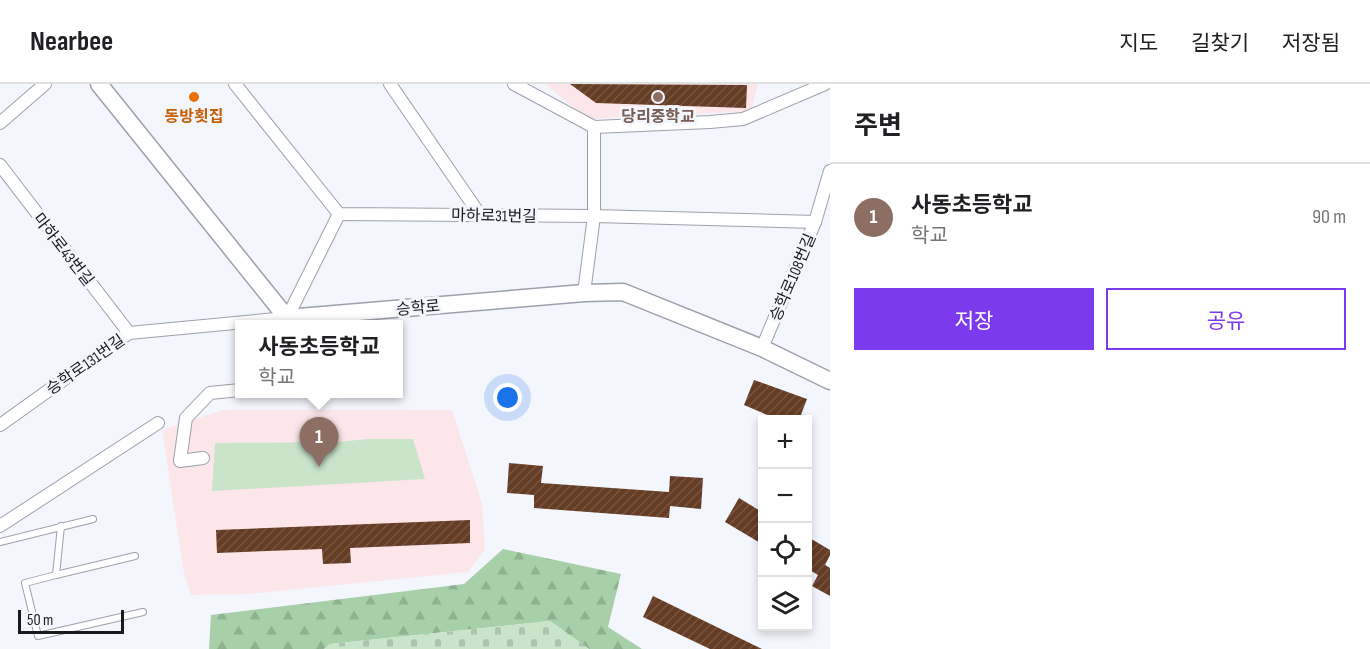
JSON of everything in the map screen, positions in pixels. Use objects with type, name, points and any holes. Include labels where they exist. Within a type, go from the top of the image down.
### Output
[{"type":"street","points":[[0,123],[45,84]]},
{"type":"street","points":[[99,84],[286,320]]},
{"type":"street","points":[[235,84],[339,213],[287,320]]},
{"type":"street","points":[[390,84],[480,215]]},
{"type":"street","points":[[514,84],[594,128],[743,119],[825,84]]},
{"type":"street","points":[[584,293],[594,216],[594,128]]},
{"type":"street","name":"마하로43번길","points":[[0,165],[129,333]]},
{"type":"street","name":"승학로108번길","points":[[762,348],[815,222],[830,171]]},
{"type":"street","name":"마하로31번길","points":[[339,213],[594,216],[815,222]]},
{"type":"street","name":"승학로","points":[[298,320],[584,293],[623,292],[762,348],[830,381]]},
{"type":"street","name":"승학로131번길","points":[[0,424],[129,333],[235,325]]},
{"type":"street","points":[[203,458],[180,461],[186,418],[210,393],[235,390]]},
{"type":"street","points":[[0,526],[158,423]]},
{"type":"lane","points":[[0,542],[93,519]]},
{"type":"lane","points":[[56,575],[60,526]]},
{"type":"lane","points":[[135,556],[25,583],[38,636],[143,612]]},
{"type":"shaded area","name":"당리중학교","points":[[545,84],[758,84],[751,111],[588,119]]},
{"type":"shaded area","points":[[223,410],[452,410],[482,503],[485,549],[468,572],[249,594],[191,595],[184,574],[162,430]]},
{"type":"green space","points":[[413,439],[425,479],[212,491],[215,443],[337,442]]},
{"type":"green space","points":[[503,549],[621,574],[608,627],[642,649],[589,649],[550,621],[330,644],[324,649],[209,649],[211,615],[464,584]]},
{"type":"green space","points":[[550,621],[589,649],[324,649],[330,644]]},
{"type":"building","points":[[570,84],[747,85],[746,108],[596,103]]},
{"type":"building","points":[[754,380],[807,399],[801,415],[767,415],[744,405]]},
{"type":"building","points":[[509,463],[543,466],[541,483],[669,492],[670,476],[703,478],[701,509],[670,506],[669,518],[534,508],[534,495],[507,493]]},
{"type":"building","points":[[739,498],[758,510],[758,542],[725,522]]},
{"type":"building","points":[[470,520],[470,543],[350,548],[351,563],[323,564],[322,549],[217,553],[216,530]]},
{"type":"building","points":[[812,539],[830,550],[825,565],[830,568],[830,596],[812,586],[818,575],[812,571]]},
{"type":"building","points":[[653,596],[762,649],[710,649],[643,617]]},
{"type":"place","name":"동방횟집","points":[[194,97]]},
{"type":"place","name":"당리중학교","points":[[658,97]]},
{"type":"place","name":"사동초등학교","points":[[319,467]]}]
